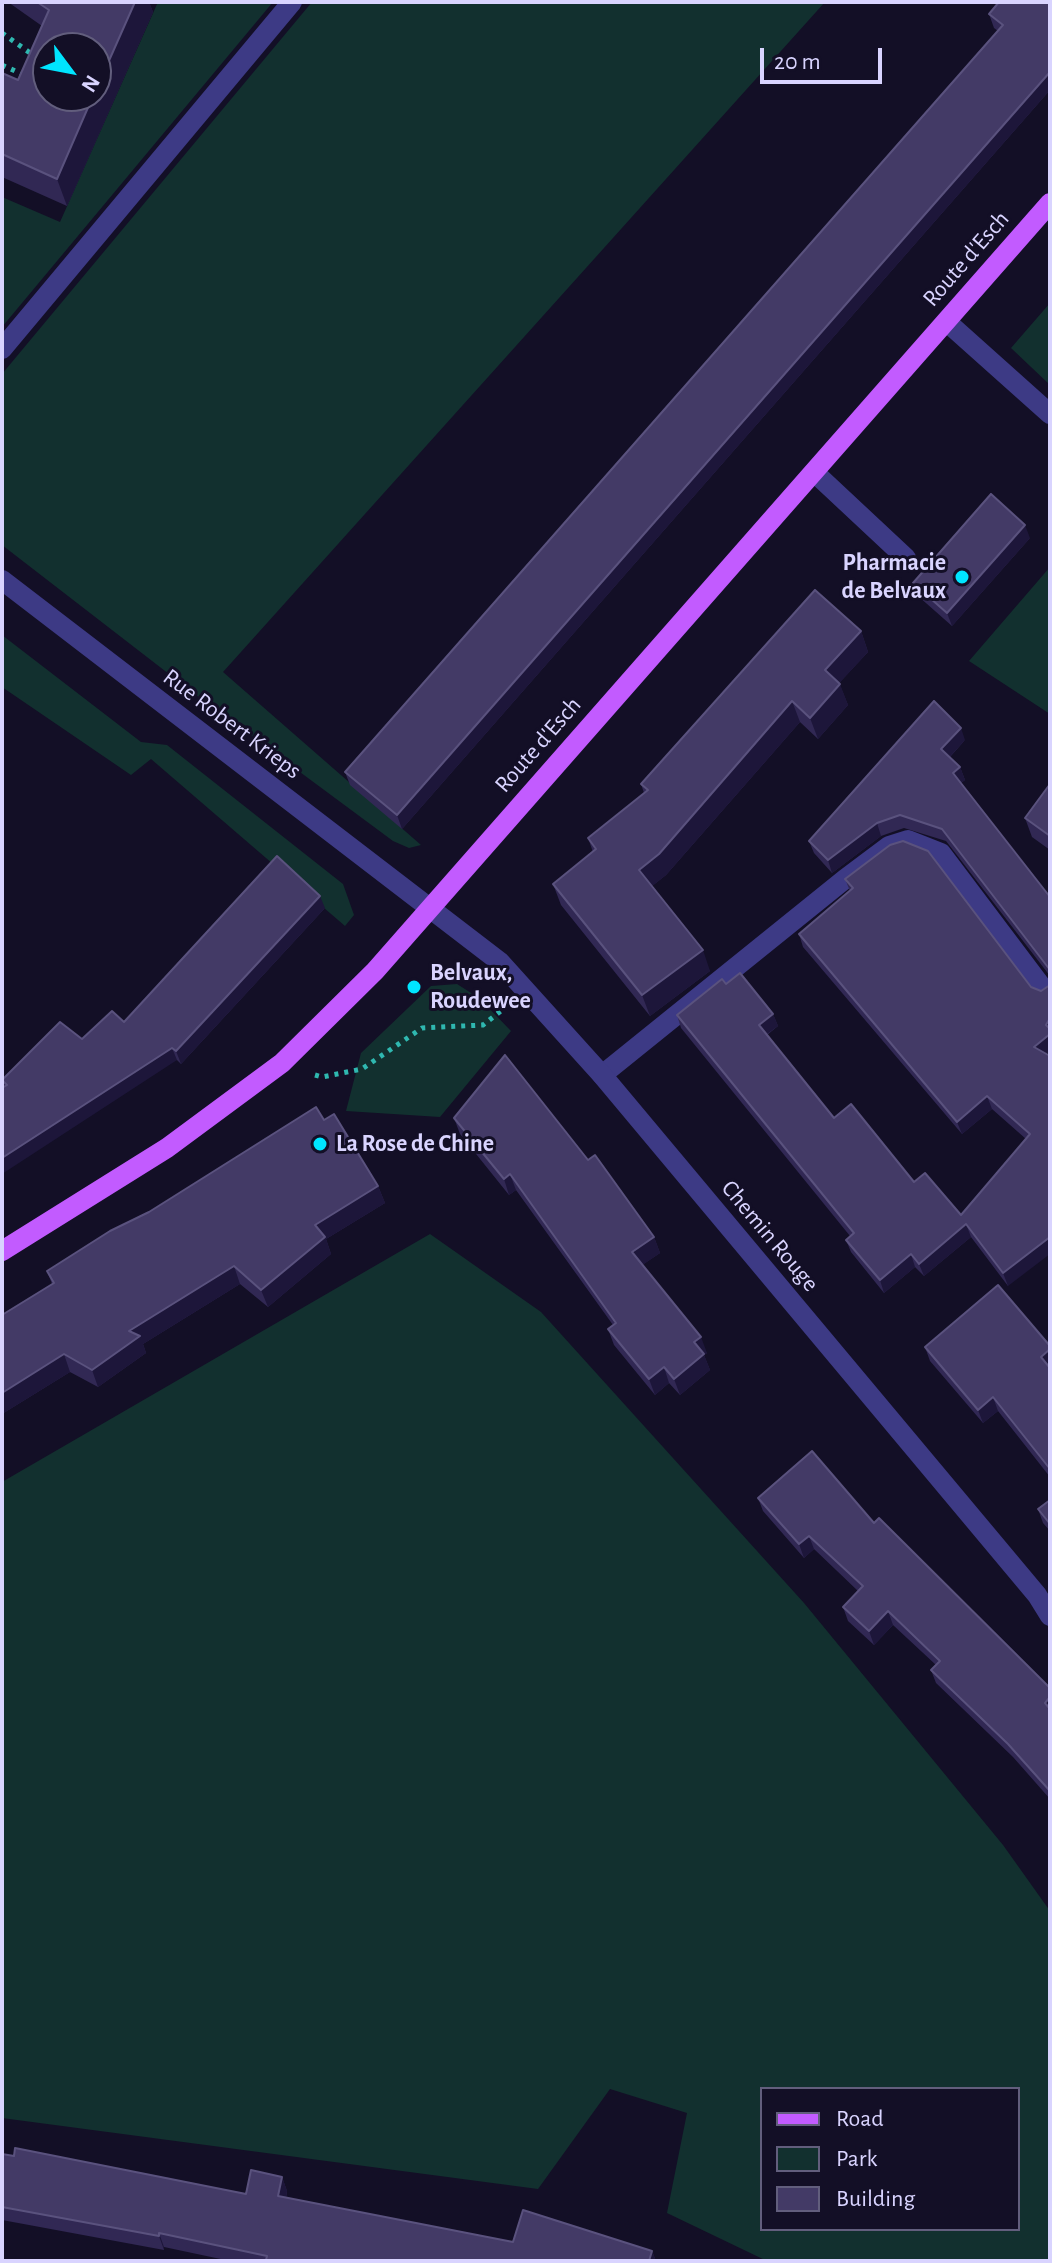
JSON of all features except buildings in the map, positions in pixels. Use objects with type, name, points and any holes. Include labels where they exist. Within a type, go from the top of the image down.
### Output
[{"type":"main road","name":"Route d'Esch","points":[[2,1251],[167,1148],[282,1063],[375,971],[1050,203]]},
{"type":"street","points":[[2,349],[292,2]]},
{"type":"street","points":[[947,322],[1050,414]]},
{"type":"street","points":[[814,472],[906,558]]},
{"type":"street","name":"Rue Robert Krieps","points":[[2,580],[431,908]]},
{"type":"street","points":[[602,1075],[845,879],[889,846],[908,840],[941,853],[1045,991]]},
{"type":"street","name":"Chemin Rouge","points":[[431,908],[500,962],[602,1075],[1037,1595],[1050,1616]]},
{"type":"path","points":[[2,33],[32,54]]},
{"type":"path","points":[[2,65],[28,76],[32,68]]},
{"type":"path","points":[[282,1063],[322,1077],[362,1069],[422,1028],[483,1025],[524,990]]},
{"type":"green space","points":[[158,2],[273,2],[2,327],[2,197],[60,222],[109,112],[112,112],[112,105]]},
{"type":"green space","points":[[312,2],[825,2],[223,672],[421,845],[409,848],[393,841],[200,698],[2,545],[2,374]]},
{"type":"green space","points":[[1050,303],[1050,385],[1011,348]]},
{"type":"green space","points":[[1050,567],[1050,714],[969,661]]},
{"type":"green space","points":[[2,635],[141,742],[167,745],[343,884],[354,915],[345,926],[151,759],[131,775],[2,687]]},
{"type":"green space","points":[[457,984],[479,998],[511,1031],[440,1117],[346,1111],[361,1053],[431,986]]},
{"type":"green space","points":[[430,1234],[541,1312],[804,1603],[1003,1845],[1050,1911],[1050,2261],[767,2261],[667,2213],[687,2113],[610,2089],[538,2189],[2,2118],[2,1482]]},
{"type":"place","name":"Pharmacie de Belvaux","points":[[962,577]]},
{"type":"place","name":"Belvaux, Roudewee","points":[[414,987]]},
{"type":"place","name":"La Rose de Chine","points":[[320,1144]]}]
